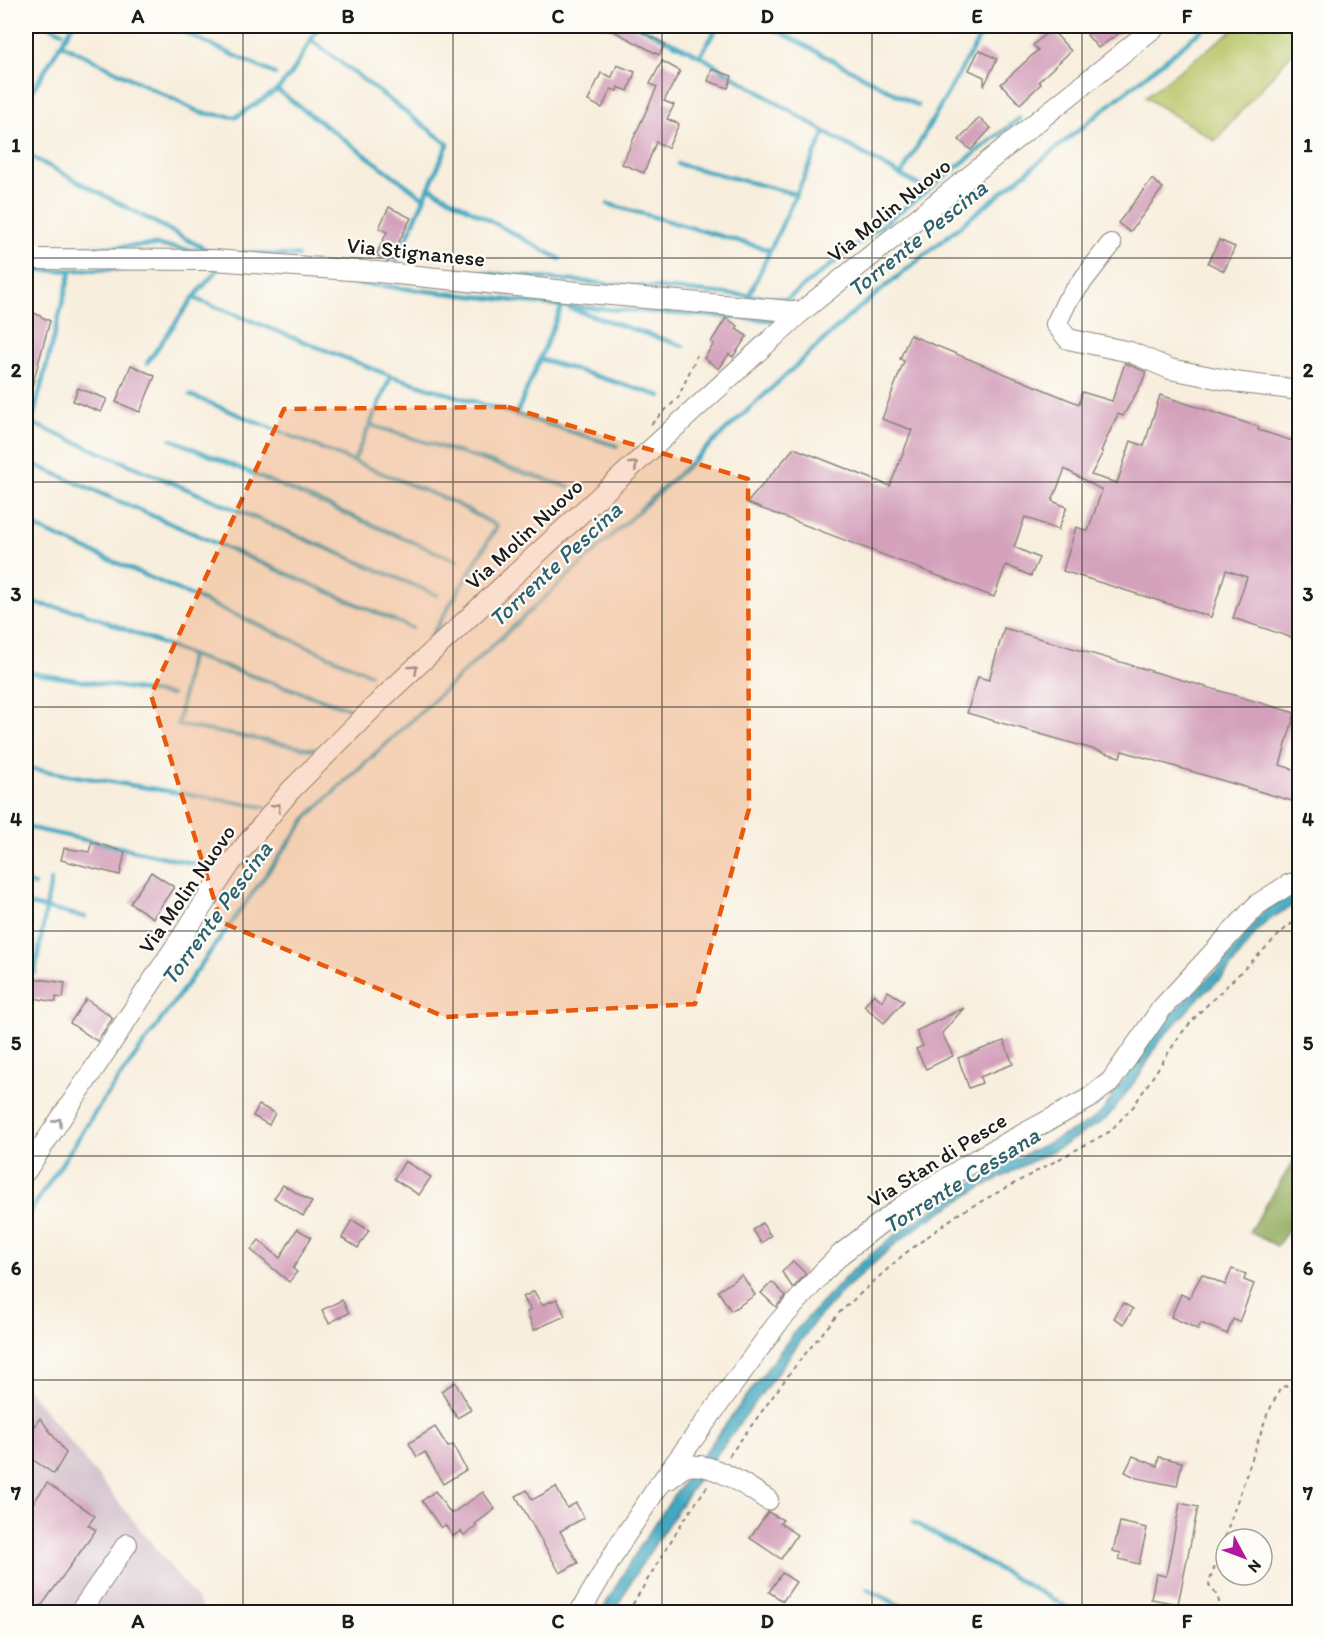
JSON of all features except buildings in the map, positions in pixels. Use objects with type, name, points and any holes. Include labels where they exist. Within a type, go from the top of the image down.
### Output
[{"type":"street","name":"Via Molin Nuovo","points":[[26,1171],[231,863],[290,791],[386,695],[801,312],[1156,26]]},
{"type":"street","points":[[1111,244],[1066,301],[1056,324],[1068,339],[1131,352],[1170,369],[1242,383],[1299,390]]},
{"type":"street","name":"Via Stignanese","points":[[26,259],[226,260],[801,312]]},
{"type":"street","name":"Via Stan di Pesce","points":[[580,1612],[621,1542],[777,1324],[841,1254],[901,1207],[977,1159],[1088,1099],[1111,1081],[1162,1008],[1258,904],[1288,885],[1299,881]]},
{"type":"street","points":[[656,1491],[681,1469],[692,1466],[718,1471],[768,1500]]},
{"type":"street","points":[[80,1612],[127,1544]]},
{"type":"path","points":[[628,1612],[680,1526],[718,1471],[796,1365],[839,1313],[903,1255],[958,1214],[1109,1131],[1133,1107],[1180,1035],[1199,1013],[1288,926],[1299,919]]},
{"type":"path","points":[[1219,1612],[1221,1604],[1216,1593],[1209,1586],[1210,1580],[1267,1415],[1281,1387],[1286,1386],[1299,1394]]},
{"type":"highlighted area","points":[[508,407],[748,479],[749,809],[695,1004],[445,1017],[221,922],[151,695],[284,409]]},
{"type":"shaded area","points":[[26,1387],[207,1612],[26,1612]]},
{"type":"green space","points":[[1238,26],[1299,26],[1299,45],[1215,141],[1145,97]]},
{"type":"green space","points":[[1299,1152],[1299,1215],[1277,1246],[1249,1232]]},
{"type":"water","points":[[1299,890],[1299,902],[1270,919],[1258,930],[1225,975],[1200,997],[1160,1040],[1143,1070],[1106,1119],[1062,1146],[980,1188],[928,1220],[894,1245],[841,1293],[813,1324],[688,1494],[638,1570],[614,1612],[601,1612],[645,1539],[719,1433],[796,1330],[852,1270],[892,1237],[989,1172],[1084,1125],[1101,1113],[1157,1030],[1170,1015],[1223,964],[1259,916],[1275,903]]},
{"type":"waterway","points":[[50,26],[62,32]]},
{"type":"waterway","points":[[26,101],[72,26]]},
{"type":"waterway","points":[[170,26],[275,74]]},
{"type":"waterway","points":[[61,44],[201,113],[236,117],[277,90],[292,73],[319,26]]},
{"type":"waterway","points":[[638,26],[700,56],[825,132],[927,190]]},
{"type":"waterway","points":[[700,56],[718,26]]},
{"type":"waterway","points":[[769,26],[918,106]]},
{"type":"waterway","points":[[901,175],[982,33],[969,26]]},
{"type":"waterway","name":"Torrente Pescina","points":[[26,1218],[102,1102],[309,815],[853,313],[1207,26]]},
{"type":"waterway","points":[[311,40],[448,144],[395,265]]},
{"type":"waterway","points":[[277,90],[424,198]]},
{"type":"waterway","points":[[459,271],[787,299],[1020,118]]},
{"type":"waterway","points":[[749,296],[825,132]]},
{"type":"waterway","points":[[26,154],[211,252]]},
{"type":"waterway","points":[[678,164],[796,194]]},
{"type":"waterway","points":[[429,187],[560,259]]},
{"type":"waterway","points":[[608,204],[770,250]]},
{"type":"waterway","points":[[43,250],[156,245],[197,251]]},
{"type":"waterway","points":[[244,253],[298,256]]},
{"type":"waterway","points":[[147,363],[193,298],[219,268]]},
{"type":"waterway","points":[[26,271],[133,269]]},
{"type":"waterway","points":[[26,445],[71,270]]},
{"type":"waterway","points":[[282,275],[562,306],[772,320]]},
{"type":"waterway","points":[[193,298],[391,376],[617,446]]},
{"type":"waterway","points":[[516,415],[565,299]]},
{"type":"waterway","points":[[569,308],[683,346]]},
{"type":"waterway","points":[[540,359],[661,396]]},
{"type":"waterway","points":[[354,461],[391,376]]},
{"type":"waterway","points":[[190,395],[453,502],[497,526],[429,640]]},
{"type":"waterway","points":[[31,423],[437,595]]},
{"type":"waterway","points":[[371,425],[569,487]]},
{"type":"waterway","points":[[171,439],[457,561]]},
{"type":"waterway","points":[[26,461],[412,628]]},
{"type":"waterway","points":[[26,523],[370,674]]},
{"type":"waterway","points":[[26,602],[82,612],[190,655],[354,710]]},
{"type":"waterway","points":[[190,655],[178,725],[317,750]]},
{"type":"waterway","points":[[26,672],[171,695]]},
{"type":"waterway","points":[[26,768],[265,807]]},
{"type":"waterway","points":[[26,827],[215,868]]},
{"type":"waterway","points":[[35,973],[51,880]]},
{"type":"waterway","points":[[26,882],[34,885]]},
{"type":"waterway","points":[[26,904],[85,917]]},
{"type":"waterway","points":[[913,1522],[1076,1612]]},
{"type":"waterway","points":[[867,1589],[913,1612]]},
{"type":"water label","name":"Torrente Cessana","points":[[961,1180]]}]
